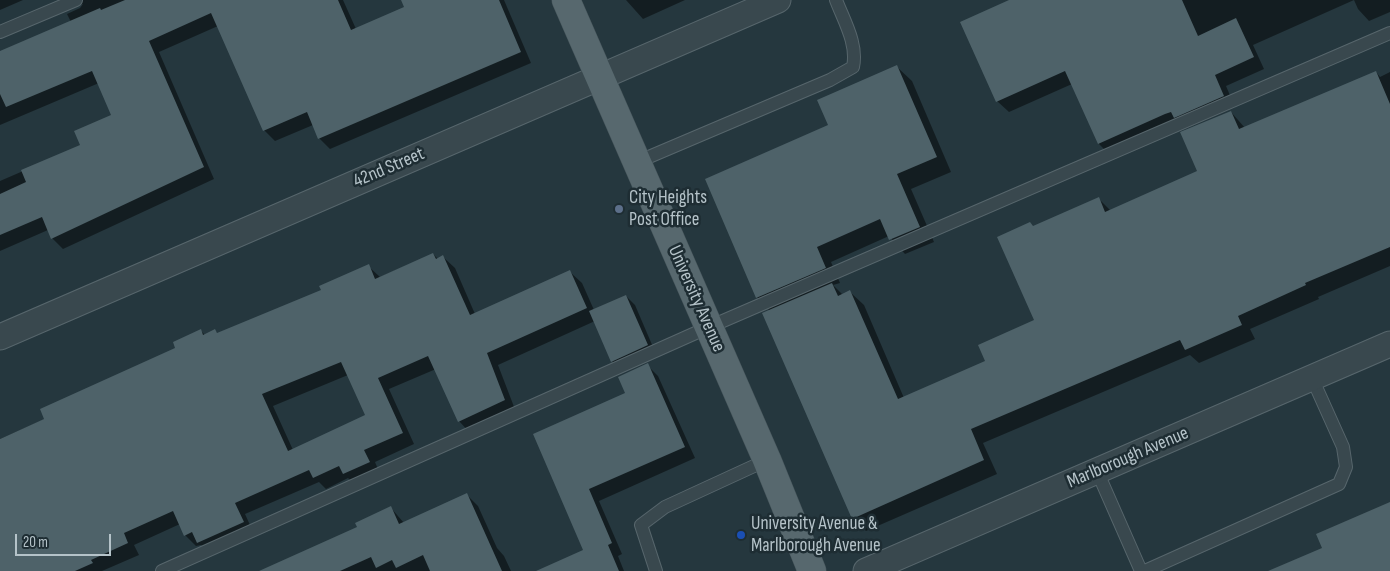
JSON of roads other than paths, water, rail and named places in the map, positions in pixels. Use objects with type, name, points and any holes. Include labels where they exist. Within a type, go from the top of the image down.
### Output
[{"type":"main road","name":"University Avenue","points":[[566,0],[767,460],[812,571]]},
{"type":"street","name":"42nd Street","points":[[0,337],[778,0]]},
{"type":"street","name":"Marlborough Avenue","points":[[866,571],[1390,344]]},
{"type":"lane","points":[[0,32],[76,0]]},
{"type":"lane","points":[[637,162],[830,80],[853,67],[855,56],[852,40],[836,0]]},
{"type":"lane","points":[[162,571],[709,327],[1390,33]]},
{"type":"lane","points":[[1145,571],[1339,484],[1346,467],[1343,447],[1312,378]]},
{"type":"lane","points":[[656,571],[641,525],[665,507],[767,460]]},
{"type":"lane","points":[[1096,472],[1141,571]]},
{"type":"place","name":"City Heights Post Office","points":[[619,209]]},
{"type":"place","name":"University Avenue & Marlborough Avenue","points":[[741,535]]}]
